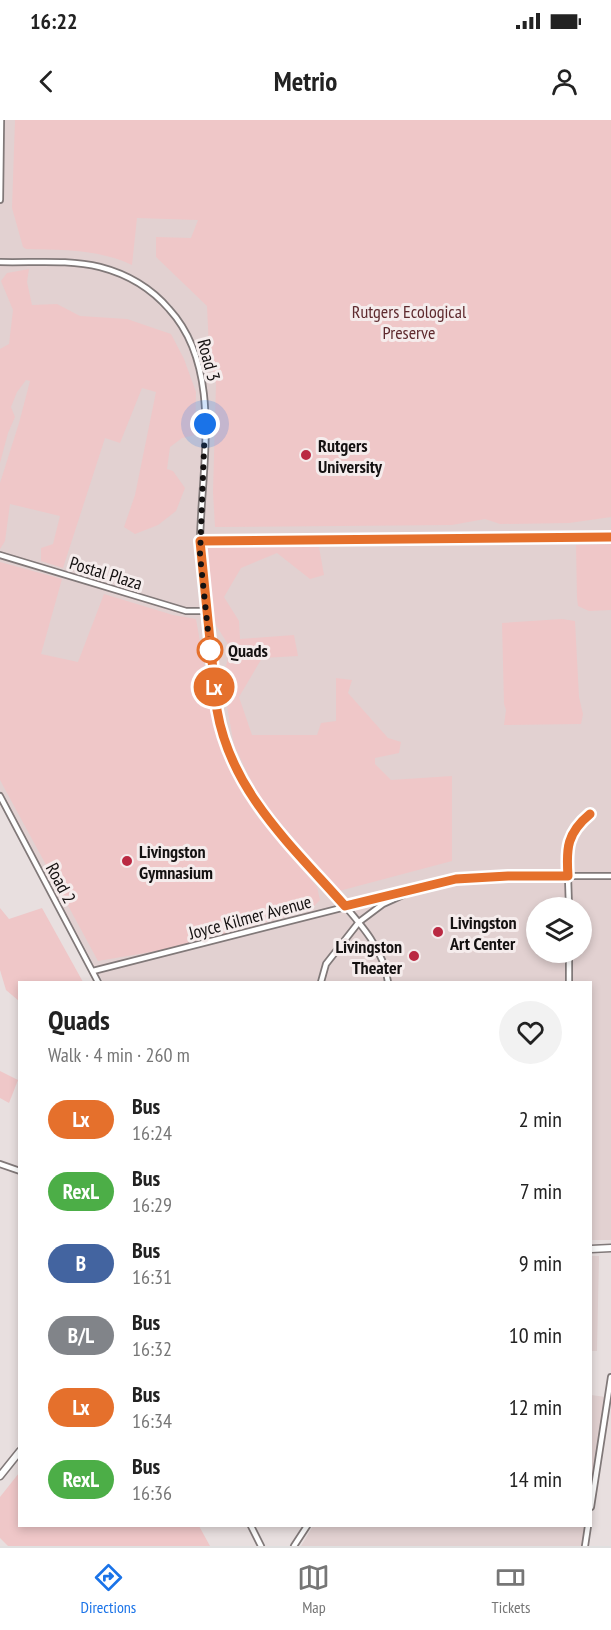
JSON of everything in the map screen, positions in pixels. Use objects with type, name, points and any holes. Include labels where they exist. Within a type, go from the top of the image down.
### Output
[{"type":"street","points":[[0,200],[1,120]]},
{"type":"street","name":"Road 3","points":[[0,262],[81,264],[122,274],[160,299],[177,317],[188,334],[201,369],[203,388],[204,436],[200,541],[205,611],[219,723],[236,770],[255,803],[359,922],[383,960],[388,981]]},
{"type":"street","points":[[200,541],[611,537]]},
{"type":"street","name":"Postal Plaza","points":[[0,555],[186,611],[205,611]]},
{"type":"street","name":"Road 2","points":[[0,796],[98,981]]},
{"type":"street","points":[[568,876],[568,897]]},
{"type":"street","name":"Joyce Kilmer Avenue","points":[[93,971],[456,879],[611,876]]},
{"type":"street","name":"Joyce Kilmer Avenue","points":[[321,981],[326,964],[359,922],[384,904],[415,889]]},
{"type":"street","points":[[569,963],[569,981]]},
{"type":"street","points":[[0,1164],[18,1170]]},
{"type":"street","points":[[592,1249],[611,1248]]},
{"type":"street","points":[[592,1500],[611,1377]]},
{"type":"street","points":[[0,1476],[18,1454]]},
{"type":"street","points":[[252,1527],[261,1546]]},
{"type":"street","points":[[294,1546],[306,1527]]},
{"type":"street","points":[[585,1546],[588,1527]]},
{"type":"shaded area","name":"Rutgers University","points":[[0,120],[611,120],[611,1240],[592,1240],[592,981],[102,981],[0,790]]},
{"type":"shaded area","points":[[592,1256],[599,1256],[597,1351],[592,1351]]},
{"type":"shaded area","points":[[592,1395],[606,1397],[592,1492]]},
{"type":"shaded area","points":[[312,1527],[587,1527],[584,1546],[301,1546]]},
{"type":"green space","name":"Rutgers Ecological Preserve","points":[[15,120],[611,120],[611,517],[569,523],[500,524],[485,519],[452,525],[215,527],[213,492],[216,384],[209,349],[207,306],[156,257],[156,237],[191,238],[198,220],[137,218],[132,265],[93,253],[26,249],[23,247],[12,208]]},
{"type":"green space","points":[[29,269],[27,282],[32,305],[57,304],[80,316],[127,319],[171,334],[184,359],[196,392],[195,435],[182,438],[170,447],[167,469],[173,471],[185,488],[176,511],[158,525],[135,534],[124,527],[135,495],[156,392],[142,388],[120,443],[105,438],[63,568],[41,561],[41,548],[53,544],[60,516],[10,504],[5,541],[0,549],[0,483],[30,381],[26,380],[17,392],[11,407],[15,417],[0,463],[0,349],[9,344],[13,310],[1,281],[7,273]]},
{"type":"green space","points":[[205,544],[319,547],[324,575],[310,579],[277,553],[241,568],[224,597],[239,621],[240,639],[294,635],[298,656],[262,658],[239,697],[252,735],[317,735],[321,723],[336,721],[336,678],[352,680],[348,693],[388,738],[401,742],[399,753],[375,758],[375,764],[391,780],[452,776],[452,861],[339,891],[260,799],[234,745],[222,679],[231,649],[212,619]]},
{"type":"green space","points":[[611,544],[611,610],[589,611],[578,606],[576,545]]},
{"type":"green space","points":[[0,562],[62,579],[41,654],[78,662],[104,594],[173,615],[196,619],[215,728],[231,771],[256,815],[317,887],[320,900],[310,910],[169,949],[98,961],[0,780]]},
{"type":"green space","points":[[562,619],[575,621],[579,697],[583,714],[581,724],[504,725],[506,710],[502,623]]},
{"type":"green space","points":[[0,908],[9,919],[42,908],[82,981],[18,981],[18,1000],[6,990],[0,970]]},
{"type":"green space","points":[[0,1071],[18,1080],[9,1103],[0,1098]]},
{"type":"green space","points":[[18,1474],[18,1527],[200,1527],[210,1546],[8,1546],[0,1538],[0,1497]]},
{"type":"bus line","name":"Lx","points":[[590,814],[581,821],[570,836],[567,857],[568,876],[456,879],[345,906],[255,803],[236,770],[222,734],[217,710],[200,541],[611,537]]},
{"type":"place","name":"Rutgers University","points":[[306,455]]},
{"type":"place","name":"Quads","points":[[210,650]]},
{"type":"place","name":"Livingston Gymnasium","points":[[127,861]]},
{"type":"place","name":"Livingston Art Center","points":[[438,932]]},
{"type":"place","name":"Livingston Theater","points":[[414,956]]},
{"type":"route","points":[[205,424],[200,555],[210,650]]}]
